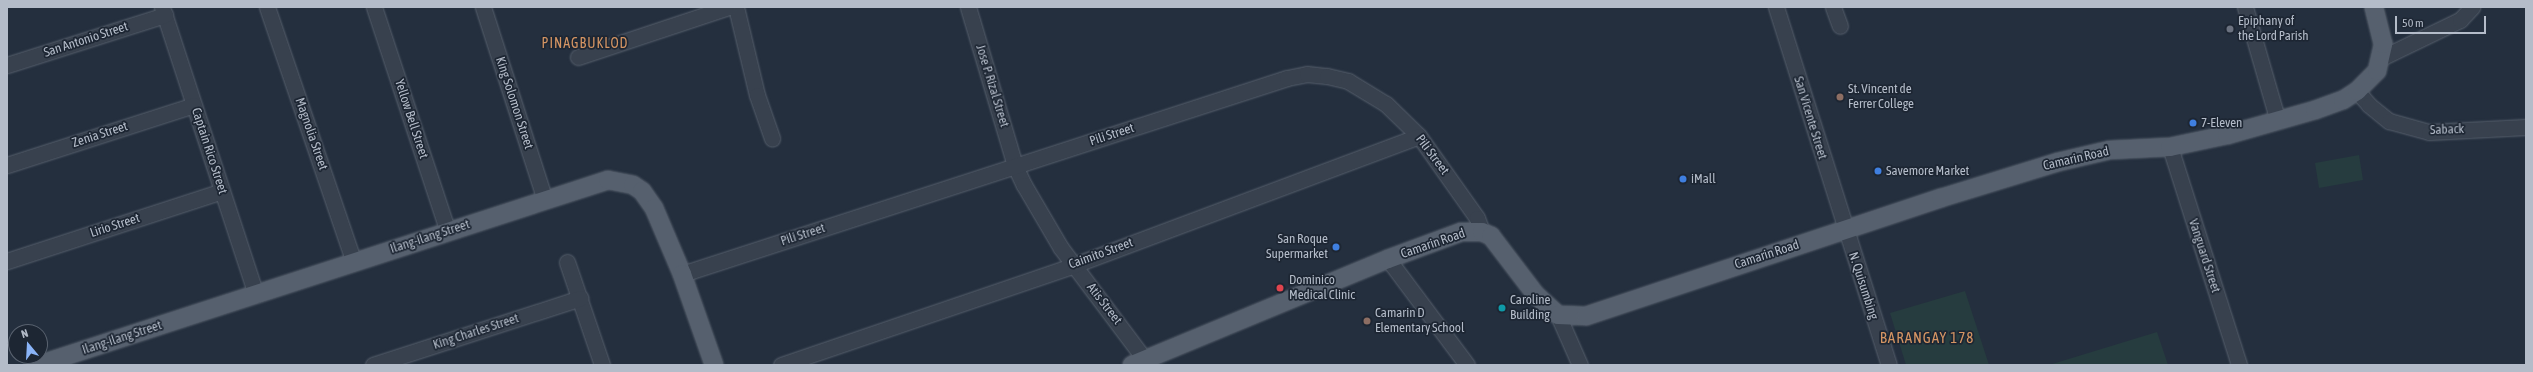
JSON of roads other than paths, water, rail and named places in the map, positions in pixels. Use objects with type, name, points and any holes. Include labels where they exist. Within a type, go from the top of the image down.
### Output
[{"type":"main road","name":"Camarin Road","points":[[1143,363],[1388,259],[1461,232],[1482,232],[1491,236],[1499,244],[1536,295],[1558,315],[1591,314],[1844,229],[2081,155],[2110,150],[2170,147],[2228,135],[2329,106],[2357,91],[2376,71],[2381,58],[2381,32],[2374,7]]},
{"type":"main road","name":"Ilang-ilang Street","points":[[38,365],[608,180],[633,185],[642,191],[654,208],[682,274],[714,365]]},
{"type":"street","name":"Magnolia Street","points":[[267,7],[354,262]]},
{"type":"street","name":"Yellow Bell Street","points":[[374,7],[448,232]]},
{"type":"street","name":"King Solomon Street","points":[[483,7],[545,200]]},
{"type":"street","points":[[578,57],[728,7]]},
{"type":"street","points":[[736,7],[757,95],[772,138]]},
{"type":"street","name":"Jose P. Rizal Street","points":[[968,7],[1015,166]]},
{"type":"street","name":"San Vicente Street","points":[[1776,7],[1844,229]]},
{"type":"street","points":[[1834,7],[1840,26]]},
{"type":"street","points":[[2245,7],[2278,120]]},
{"type":"street","points":[[2381,58],[2460,20],[2472,7]]},
{"type":"street","name":"San Antonio Street","points":[[7,65],[163,11]]},
{"type":"street","name":"Captain Rico Street","points":[[163,11],[256,295]]},
{"type":"street","name":"Pili Street","points":[[682,274],[1287,78],[1307,74],[1341,79],[1365,89],[1386,104],[1419,136],[1477,218],[1482,232]]},
{"type":"street","name":"Saback","points":[[2357,91],[2369,105],[2389,121],[2429,132],[2526,127]]},
{"type":"street","name":"Zenia Street","points":[[7,164],[194,105]]},
{"type":"street","name":"Caimito Street","points":[[781,365],[1074,265],[1419,136]]},
{"type":"street","name":"Vanguard Street","points":[[2170,147],[2239,365]]},
{"type":"street","name":"Atis Street","points":[[1015,166],[1038,211],[1143,363]]},
{"type":"street","name":"Lirio Street","points":[[7,260],[222,191]]},
{"type":"street","name":"N. Quisumbing","points":[[1844,229],[1889,365]]},
{"type":"street","points":[[1388,259],[1467,365]]},
{"type":"street","points":[[567,262],[602,365]]},
{"type":"street","name":"King Charles Street","points":[[373,365],[580,298]]},
{"type":"street","points":[[1558,315],[1580,365]]},
{"type":"place","name":"Epiphany of the Lord Parish","points":[[2230,29]]},
{"type":"place","name":"St. Vincent de Ferrer College","points":[[1840,97]]},
{"type":"place","name":"7-Eleven","points":[[2193,123]]},
{"type":"place","name":"Savemore Market","points":[[1878,171]]},
{"type":"place","name":"iMall","points":[[1683,179]]},
{"type":"place","name":"San Roque Supermarket","points":[[1336,247]]},
{"type":"place","name":"Dominico Medical Clinic","points":[[1280,288]]},
{"type":"place","name":"Caroline Building","points":[[1502,308]]},
{"type":"place","name":"Camarin D Elementary School","points":[[1367,321]]},
{"type":"district","name":"PINAGBUKLOD","points":[[585,43]]},
{"type":"district","name":"BARANGAY 178","points":[[1927,338]]}]
